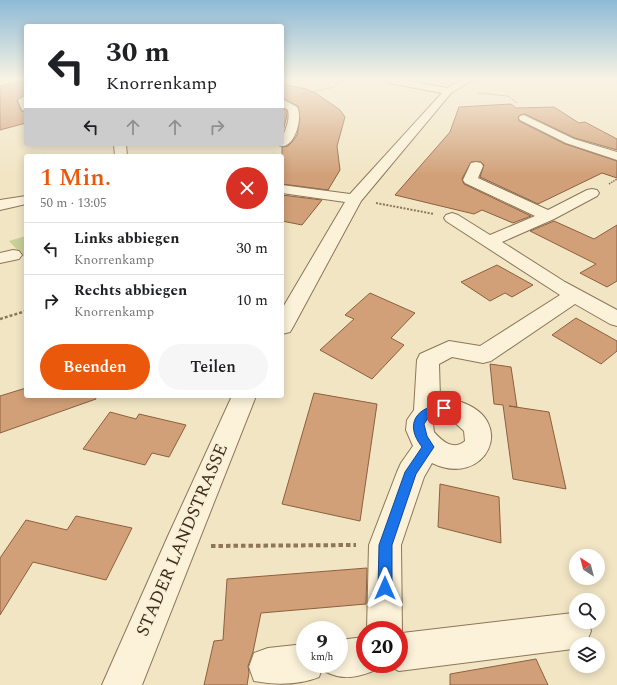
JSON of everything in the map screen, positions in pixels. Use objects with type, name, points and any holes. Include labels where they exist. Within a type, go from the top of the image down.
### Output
[{"type":"street","points":[[284,141],[291,135],[296,118],[295,112]]},
{"type":"street","points":[[284,323],[354,199],[430,112]]},
{"type":"street","points":[[524,118],[570,141],[617,156]]},
{"type":"street","points":[[476,166],[470,180],[548,216]]},
{"type":"street","points":[[284,189],[354,199]]},
{"type":"street","points":[[489,242],[548,216],[592,193]]},
{"type":"street","points":[[0,205],[24,200]]},
{"type":"street","points":[[452,218],[574,295],[617,319]]},
{"type":"street","points":[[426,412],[428,360],[449,349],[482,355],[574,295]]},
{"type":"street","name":"STADER LANDSTRASSE","points":[[122,685],[243,398]]},
{"type":"street","points":[[444,408],[463,413],[474,423],[479,435],[478,443],[474,450],[467,455],[458,457],[447,456],[428,447],[419,432],[419,424],[421,417],[426,412],[434,409],[444,408]]},
{"type":"street","points":[[385,621],[385,545],[411,472],[428,447]]},
{"type":"street","points":[[408,651],[573,631]]},
{"type":"street","points":[[268,667],[296,664]]},
{"type":"path","points":[[524,118],[530,113],[529,112]]},
{"type":"path","points":[[354,199],[452,218]]},
{"type":"path","points":[[0,319],[24,312]]},
{"type":"path","points":[[179,547],[385,545]]},
{"type":"green space","points":[[24,237],[24,257],[9,241]]},
{"type":"building","points":[[0,112],[24,112],[24,124],[0,130]]},
{"type":"building","points":[[284,112],[287,112],[284,127]]},
{"type":"building","points":[[299,112],[341,112],[345,117],[337,146],[340,170],[328,190],[284,184],[284,154],[282,154],[282,147],[288,146],[297,135],[300,119]]},
{"type":"building","points":[[457,112],[562,112],[579,123],[585,122],[617,139],[617,150],[575,138],[525,114],[518,117],[519,121],[565,144],[617,161],[617,178],[602,173],[538,204],[480,177],[484,165],[481,162],[471,162],[462,179],[464,184],[531,216],[513,223],[482,210],[474,214],[395,195],[450,132]]},
{"type":"building","points":[[284,195],[322,200],[302,225],[284,221]]},
{"type":"building","points":[[554,221],[594,239],[617,225],[617,281],[607,287],[580,273],[596,264],[530,231]]},
{"type":"building","points":[[497,265],[533,285],[512,297],[505,293],[490,301],[461,282]]},
{"type":"building","points":[[370,293],[415,313],[391,338],[404,345],[372,379],[320,350],[354,319],[345,315]]},
{"type":"building","points":[[576,318],[617,341],[617,351],[601,364],[552,335]]},
{"type":"building","points":[[490,364],[511,367],[517,407],[509,406],[549,412],[566,489],[513,479],[503,405],[494,404]]},
{"type":"building","points":[[24,389],[24,398],[96,399],[0,433],[0,396]]},
{"type":"building","points":[[314,393],[377,404],[360,521],[282,504]]},
{"type":"building","points":[[110,412],[136,419],[139,414],[186,425],[169,457],[152,453],[145,465],[83,449]]},
{"type":"building","points":[[440,484],[499,497],[501,543],[438,527]]},
{"type":"building","points":[[76,516],[132,528],[106,580],[33,562],[0,615],[0,558],[26,520],[67,530]]},
{"type":"building","points":[[367,568],[366,604],[261,613],[253,652],[248,666],[249,673],[247,685],[204,685],[214,641],[223,640],[227,579]]},
{"type":"building","points":[[536,659],[548,685],[450,685],[450,674]]},
{"type":"route","points":[[385,588],[385,545],[411,472],[428,447],[419,432],[421,417],[426,412],[444,408]]}]
